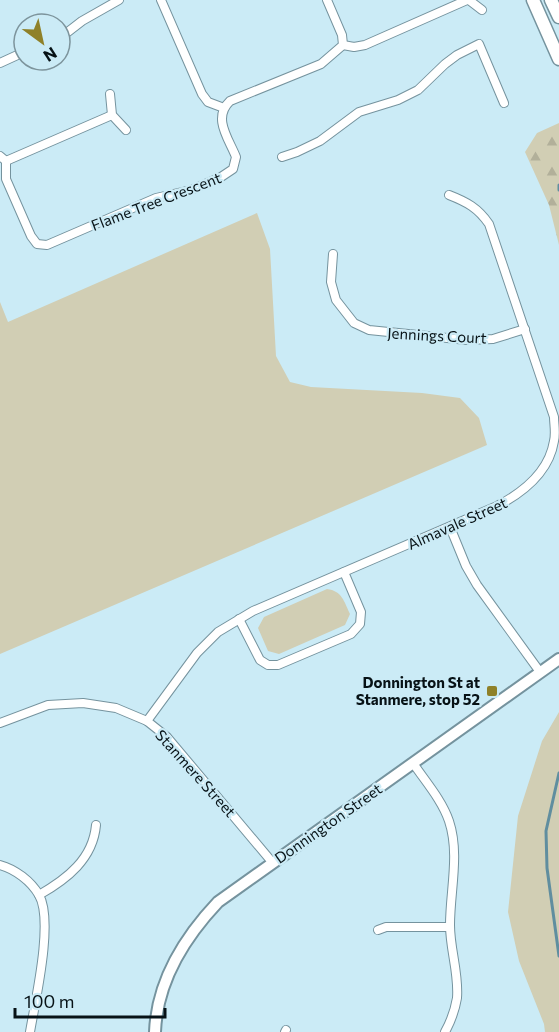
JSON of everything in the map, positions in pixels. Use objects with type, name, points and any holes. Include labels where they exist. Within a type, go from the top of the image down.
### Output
[{"type":"main road","points":[[533,0],[559,59]]},
{"type":"main road","points":[[551,0],[559,17]]},
{"type":"street","points":[[72,29],[120,0]]},
{"type":"street","points":[[161,0],[202,94],[208,102],[224,108],[230,101],[332,57],[343,45],[342,35],[327,0]]},
{"type":"street","points":[[343,45],[354,47],[365,45],[468,0],[482,10]]},
{"type":"street","points":[[282,157],[321,141],[359,112],[398,100],[418,90],[445,64],[479,44],[504,103]]},
{"type":"street","points":[[110,94],[112,115],[126,130]]},
{"type":"street","name":"Flame Tree Crescent","points":[[3,158],[6,179],[31,236],[37,244],[47,245],[156,198],[191,190],[221,177],[232,169],[237,157],[222,122],[221,114],[224,108]]},
{"type":"street","points":[[3,158],[112,115]]},
{"type":"street","name":"Almavale Street","points":[[147,721],[197,653],[218,632],[239,619],[518,495],[533,482],[547,463],[555,441],[554,417],[489,224],[478,209],[466,201],[449,195]]},
{"type":"street","name":"Jennings Court","points":[[333,254],[331,282],[336,300],[344,313],[354,322],[369,330],[467,340],[493,339],[525,329]]},
{"type":"street","points":[[450,527],[466,566],[477,585],[540,672]]},
{"type":"street","points":[[239,619],[260,660],[268,665],[278,665],[351,634],[360,624],[361,612],[344,572]]},
{"type":"street","name":"Donnington Street","points":[[155,1032],[159,1005],[167,978],[186,940],[218,902],[559,659]]},
{"type":"street","name":"Stanmere Street","points":[[0,723],[48,705],[83,703],[116,708],[147,721],[167,737],[272,862]]},
{"type":"street","points":[[413,763],[440,801],[448,818],[454,846],[450,927],[457,976],[457,999],[452,1020],[445,1032]]},
{"type":"street","points":[[39,895],[74,871],[94,839],[96,825]]},
{"type":"street","points":[[0,865],[10,868],[23,877],[39,895],[45,911],[45,929],[30,1032]]},
{"type":"street","points":[[378,930],[386,927],[450,927]]},
{"type":"green space","points":[[559,123],[559,245],[549,205],[525,152],[537,133]]},
{"type":"green space","points":[[257,213],[270,249],[276,356],[290,382],[311,387],[422,393],[460,398],[479,418],[487,445],[0,654],[0,302],[8,322]]},
{"type":"green space","points":[[327,589],[339,594],[344,601],[350,614],[345,625],[279,654],[268,651],[258,628],[264,617]]},
{"type":"green space","points":[[559,712],[559,1032],[545,1032],[544,1024],[519,961],[508,912],[518,816],[542,741]]},
{"type":"waterway","points":[[559,185],[559,190]]},
{"type":"waterway","points":[[559,773],[546,831],[547,868],[559,956]]},
{"type":"place","name":"Donnington St at Stanmere, stop 52","points":[[492,691]]}]
